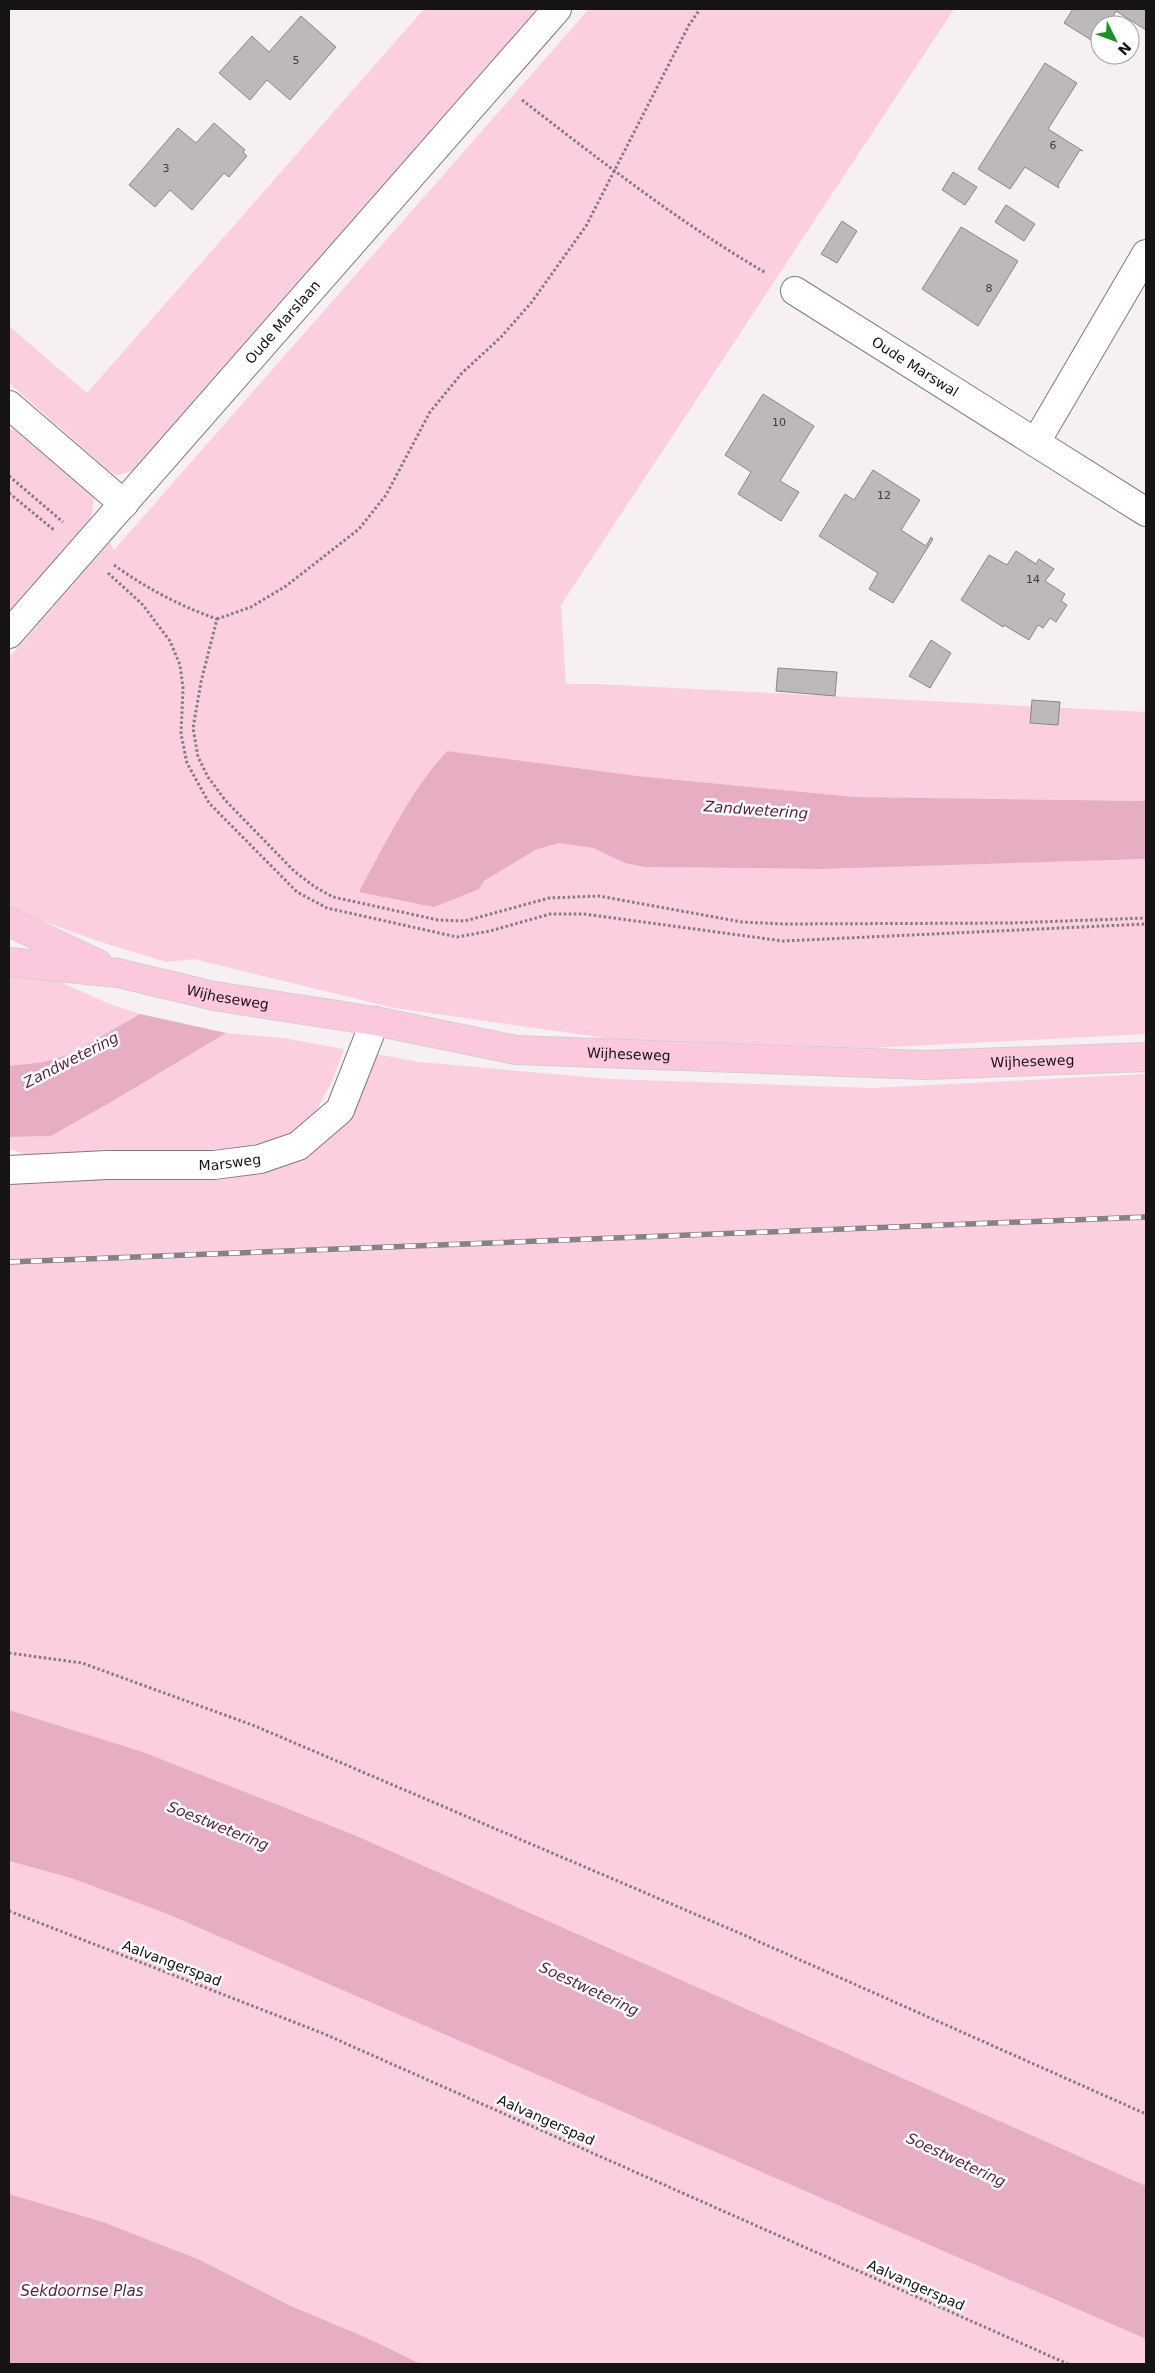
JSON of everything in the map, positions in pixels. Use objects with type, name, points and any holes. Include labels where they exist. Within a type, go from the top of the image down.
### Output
[{"type":"main road","name":"Wijheseweg","points":[[9,922],[118,973]]},
{"type":"main road","name":"Wijheseweg","points":[[9,962],[118,973],[214,996],[375,1021],[516,1050],[925,1065],[1146,1057]]},
{"type":"street","name":"Oude Marslaan","points":[[9,634],[557,9]]},
{"type":"street","points":[[1036,442],[1146,254]]},
{"type":"street","name":"Oude Marswal","points":[[796,290],[1146,512]]},
{"type":"street","points":[[9,405],[124,504]]},
{"type":"street","name":"Marsweg","points":[[9,1170],[107,1165],[214,1165],[260,1159],[298,1146],[340,1110],[375,1021]]},
{"type":"path","points":[[9,493],[140,583],[193,610],[218,619],[251,606],[286,586],[359,529],[386,496],[430,412],[462,373],[500,337],[536,297],[586,226],[689,25],[700,9]]},
{"type":"path","points":[[494,79],[615,172],[720,246],[796,290]]},
{"type":"path","points":[[9,476],[85,547],[142,604],[170,641],[180,665],[183,688],[181,734],[188,763],[209,803],[296,892],[327,908],[458,937],[490,931],[550,914],[584,914],[783,941],[1146,924]]},
{"type":"path","points":[[218,619],[201,682],[193,728],[198,757],[208,777],[225,800],[295,872],[315,887],[333,896],[438,920],[465,921],[549,898],[599,896],[742,922],[784,924],[1011,923],[1146,918]]},
{"type":"path","points":[[9,1653],[82,1663],[255,1726],[744,1934],[1146,2114]]},
{"type":"path","name":"Aalvangerspad","points":[[9,1911],[322,2033],[1068,2364]]},
{"type":"shaded area","points":[[424,9],[544,9],[135,470],[117,475],[108,470],[9,383],[9,326],[87,393]]},
{"type":"shaded area","points":[[589,9],[954,9],[561,605],[566,684],[1146,712],[1146,801],[855,797],[638,776],[447,751],[410,800],[360,892],[479,889],[484,881],[535,850],[559,843],[593,848],[625,863],[645,867],[822,869],[1146,859],[1146,1034],[872,1048],[613,1039],[394,1008],[194,959],[166,962],[98,941],[9,909],[9,658],[110,542],[114,550]]},
{"type":"shaded area","points":[[9,429],[18,431],[88,490],[94,498],[91,519],[9,612]]},
{"type":"shaded area","points":[[9,959],[107,1003],[140,1014],[71,1054],[43,1062],[9,1066]]},
{"type":"shaded area","points":[[226,1033],[283,1038],[344,1049],[333,1079],[311,1121],[285,1139],[228,1149],[36,1157],[9,1149],[9,1137],[51,1136]]},
{"type":"shaded area","points":[[376,1054],[419,1062],[610,1079],[872,1088],[1146,1074],[1146,2186],[352,1834],[143,1752],[9,1710],[9,1180],[263,1167]]},
{"type":"shaded area","points":[[9,1861],[71,1878],[165,1913],[1146,2339],[1146,2364],[421,2364],[365,2337],[291,2306],[200,2260],[103,2222],[9,2194]]},
{"type":"water","name":"Zandwetering","points":[[447,751],[638,776],[855,797],[1146,801],[1146,859],[822,869],[644,867],[625,863],[593,848],[559,843],[535,850],[484,881],[479,889],[434,907],[359,892],[421,783]]},
{"type":"water","name":"Zandwetering","points":[[140,1014],[226,1033],[51,1136],[9,1137],[9,1066],[43,1062],[71,1054]]},
{"type":"water","name":"Soestwetering","points":[[9,1710],[143,1752],[352,1834],[1146,2186],[1146,2339],[165,1913],[71,1878],[9,1861]]},
{"type":"water","name":"Sekdoornse Plas","points":[[9,2194],[103,2222],[200,2260],[291,2306],[365,2337],[421,2364],[9,2364]]},
{"type":"building","points":[[1073,9],[1146,9],[1146,30],[1140,26],[1140,15],[1122,15],[1116,11],[1114,15],[1090,15],[1090,39],[1064,23]]},
{"type":"building","points":[[301,16],[336,47],[290,100],[267,80],[250,100],[219,73],[252,36],[269,52]]},
{"type":"building","points":[[1045,63],[1077,83],[1048,129],[1083,151],[1080,150],[1058,185],[1059,188],[1025,167],[1010,189],[978,169]]},
{"type":"building","points":[[214,123],[245,150],[243,152],[247,156],[229,177],[224,173],[192,210],[170,190],[155,207],[129,185],[178,128],[196,143]]},
{"type":"building","points":[[953,172],[977,187],[965,205],[942,190]]},
{"type":"building","points":[[1006,205],[1035,224],[1024,241],[995,222]]},
{"type":"building","points":[[842,221],[857,231],[837,263],[821,254]]},
{"type":"building","points":[[961,227],[1018,261],[978,326],[922,289]]},
{"type":"building","points":[[763,394],[814,426],[780,481],[799,492],[781,521],[738,494],[751,472],[725,455]]},
{"type":"building","points":[[873,470],[920,500],[901,530],[926,546],[931,537],[933,539],[893,603],[869,589],[878,573],[819,536],[845,494],[854,500]]},
{"type":"building","points":[[1016,551],[1036,564],[1039,559],[1054,569],[1045,581],[1065,594],[1061,601],[1067,605],[1056,622],[1050,618],[1043,628],[1038,625],[1029,640],[1004,625],[1003,627],[961,600],[989,555],[1007,565]]},
{"type":"building","points":[[931,640],[951,653],[930,688],[909,676]]},
{"type":"building","points":[[778,668],[837,672],[835,696],[776,691]]},
{"type":"building","points":[[1032,700],[1060,702],[1058,725],[1030,723]]},
{"type":"railway","points":[[9,1262],[1146,1217]]}]
